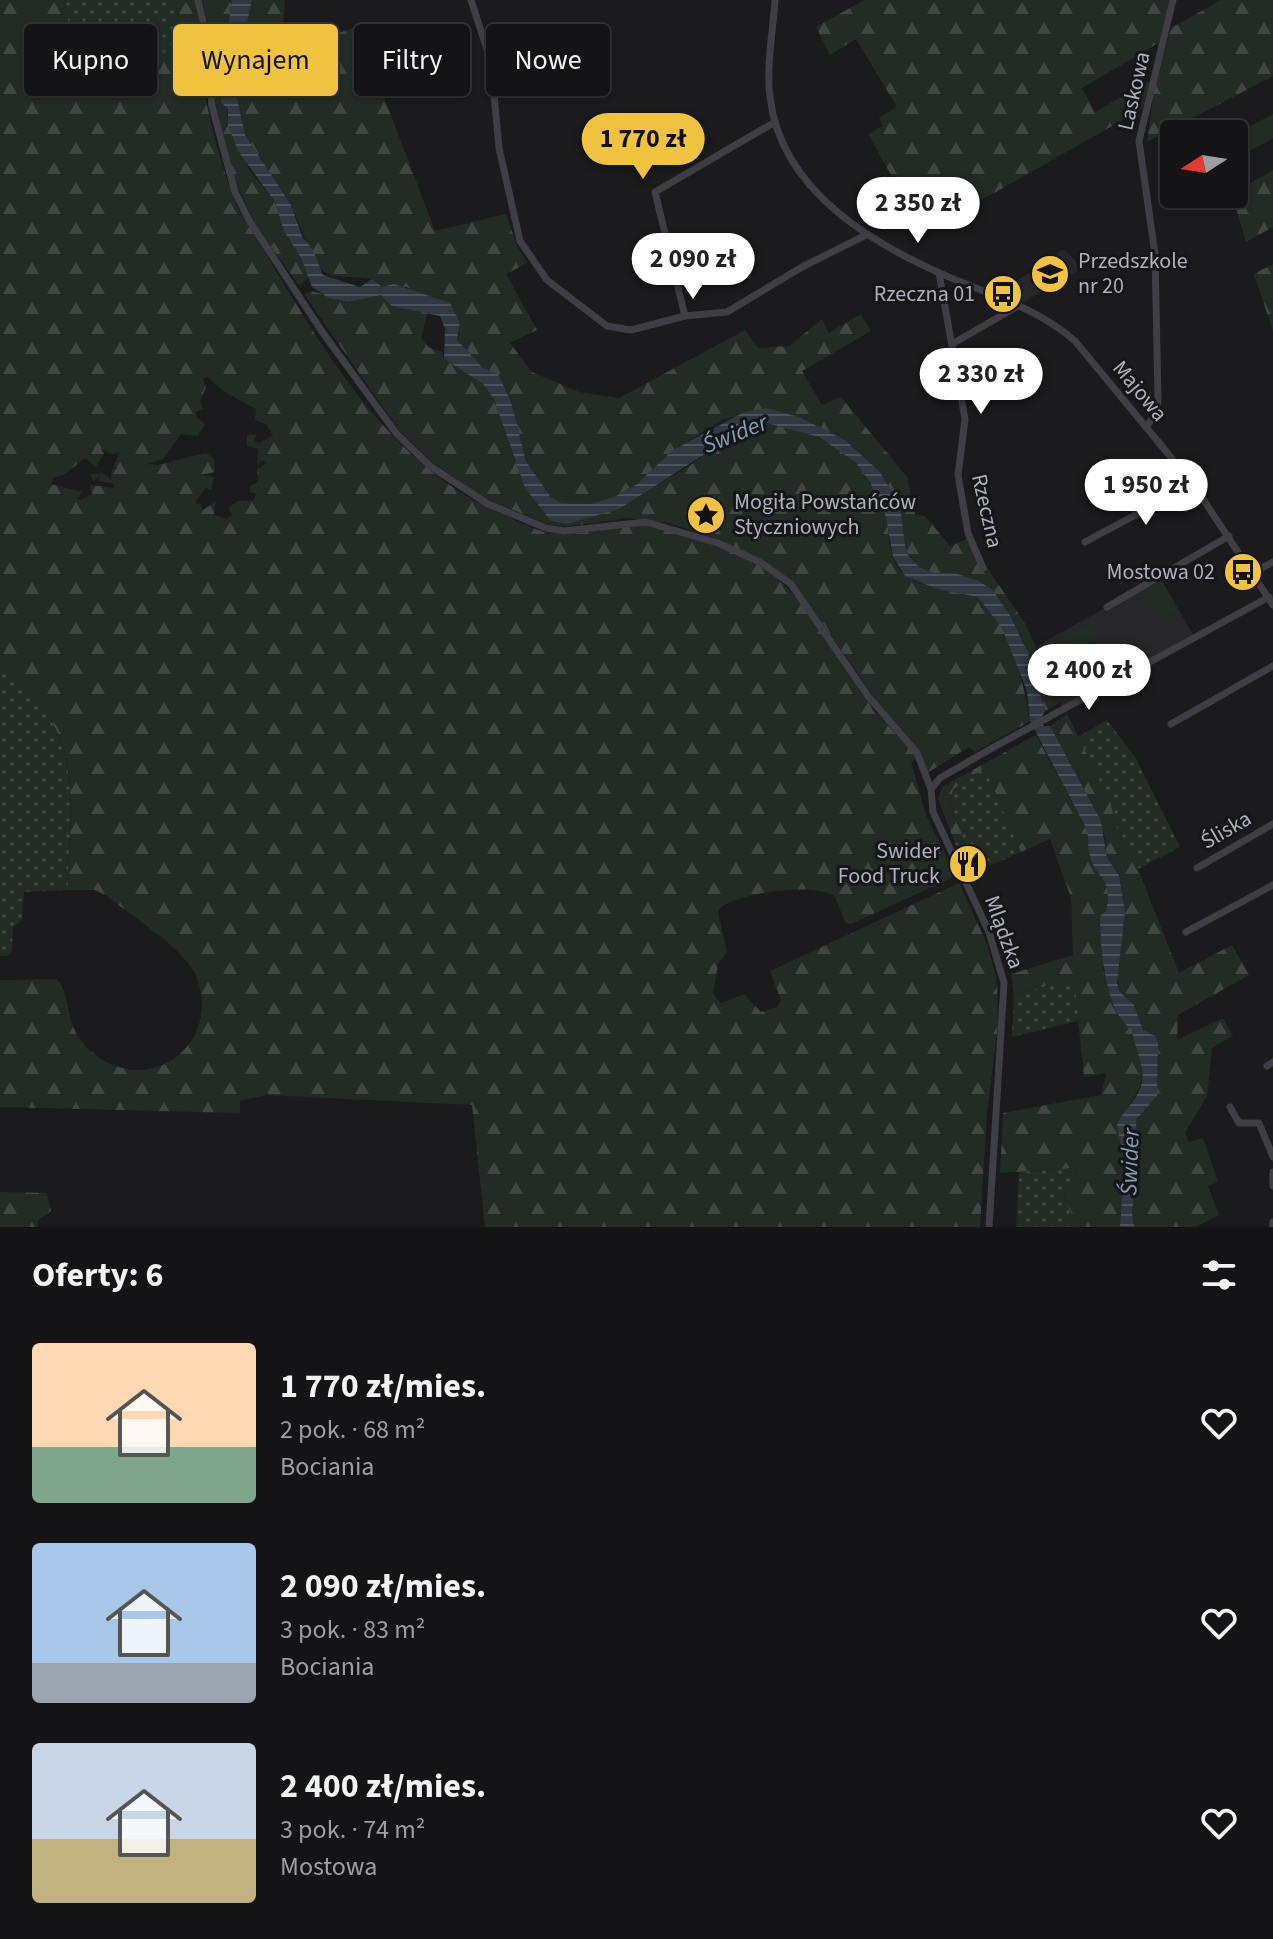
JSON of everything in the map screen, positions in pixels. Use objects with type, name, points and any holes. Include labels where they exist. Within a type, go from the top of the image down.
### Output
[{"type":"street","name":"Mlądzka","points":[[198,0],[206,34],[214,115],[235,192],[250,222],[323,333],[396,433],[430,466],[488,504],[546,528],[564,531],[646,522],[718,543],[760,562],[791,584],[868,696],[917,753],[931,789],[933,812],[989,932],[1004,983],[989,1227]]},
{"type":"street","points":[[471,0],[491,62],[499,148],[520,241],[539,271],[585,311],[619,330],[685,316],[727,312],[802,267],[868,234]]},
{"type":"street","name":"Majowa","points":[[775,0],[769,93],[775,122],[800,170],[819,197],[868,234],[939,273],[1055,324],[1075,341],[1193,484],[1271,601]]},
{"type":"street","name":"Laskowa","points":[[1146,427],[1156,414],[1158,399],[1155,254],[1139,141],[1173,0]]},
{"type":"street","points":[[685,316],[655,192],[775,122]]},
{"type":"street","name":"Rzeczna","points":[[939,273],[965,419],[958,475],[968,533],[983,568]]},
{"type":"street","points":[[952,344],[1018,306]]},
{"type":"street","points":[[1085,542],[1193,484]]},
{"type":"street","points":[[1107,607],[1229,536]]},
{"type":"street","points":[[1254,572],[1273,562]]},
{"type":"street","points":[[931,789],[940,778],[1001,743],[1271,601]]},
{"type":"street","points":[[1171,724],[1273,666]]},
{"type":"street","name":"Śliska","points":[[1197,868],[1273,824]]},
{"type":"street","points":[[1186,932],[1273,885]]},
{"type":"street","points":[[1230,1107],[1239,1123],[1259,1123],[1269,1139],[1273,1157]]},
{"type":"street","points":[[1273,1172],[1273,1184]]},
{"type":"shaded area","name":"Przedszkole nr 20","points":[[1063,249],[1075,260],[1079,270],[1024,302],[997,291],[1046,264]]},
{"type":"shaded area","points":[[1160,577],[1195,638],[1063,709],[1037,646]]},
{"type":"green space","points":[[0,0],[65,0],[68,24],[24,24],[24,96],[157,96],[157,53],[173,51],[173,96],[206,96],[222,164],[239,210],[320,342],[350,384],[382,424],[418,460],[458,491],[537,530],[568,534],[626,525],[659,527],[712,543],[758,565],[775,577],[804,607],[870,704],[915,755],[916,759],[911,762],[926,815],[956,876],[851,924],[845,922],[835,897],[826,892],[774,891],[725,905],[718,911],[727,952],[718,964],[713,994],[721,1003],[744,994],[761,1012],[777,1007],[781,1000],[770,971],[959,883],[987,944],[997,980],[998,1025],[987,1113],[980,1227],[485,1227],[472,1105],[267,1095],[240,1101],[240,1113],[0,1107],[0,980],[56,979],[62,986],[79,1038],[103,1060],[124,1068],[145,1070],[163,1065],[180,1054],[192,1039],[200,1021],[202,1000],[191,967],[157,934],[95,890],[68,890],[71,802],[66,758],[60,737],[50,719],[0,663]],"holes":[[[208,377],[223,391],[256,409],[255,420],[267,425],[273,436],[259,443],[254,441],[257,434],[247,435],[247,446],[258,449],[257,466],[262,460],[267,463],[257,469],[258,482],[250,486],[250,492],[257,494],[253,501],[238,501],[228,508],[232,515],[227,519],[214,515],[215,502],[203,510],[201,504],[195,503],[206,487],[211,490],[214,477],[200,475],[215,472],[214,459],[206,453],[158,465],[147,464],[163,459],[181,434],[198,436],[205,424],[196,417],[196,412],[204,409],[200,402],[206,387],[203,379]],[[100,448],[111,454],[120,453],[111,479],[103,473],[90,474],[93,481],[100,476],[98,481],[114,484],[114,488],[90,485],[92,494],[80,500],[77,499],[82,492],[51,484],[53,478],[65,474],[85,458],[96,467],[104,453]]]},
{"type":"green space","points":[[65,0],[175,0],[179,24],[173,24],[173,90],[157,92],[157,24],[68,24]]},
{"type":"green space","points":[[175,0],[196,0],[199,24],[178,24]]},
{"type":"green space","points":[[202,0],[232,0],[228,24],[208,23]]},
{"type":"green space","points":[[252,0],[285,0],[283,24],[247,24]]},
{"type":"green space","points":[[864,0],[1169,0],[1160,42],[1082,88],[1095,112],[1150,81],[1142,109],[960,209],[953,193],[933,202],[919,180],[899,189],[868,134],[883,126],[879,118],[897,107],[856,39],[830,55],[816,27]]},
{"type":"green space","points":[[1221,0],[1273,0],[1273,76],[1189,120],[1160,120],[1160,135],[1147,142],[1154,91],[1171,28]]},
{"type":"green space","points":[[354,27],[354,96],[384,96],[435,231],[506,214],[517,246],[527,263],[506,274],[537,330],[510,343],[532,372],[579,392],[619,398],[745,330],[758,348],[789,346],[822,319],[829,333],[861,314],[871,331],[802,371],[822,405],[841,397],[907,477],[915,514],[925,516],[950,546],[967,539],[1025,623],[1061,702],[1045,711],[1030,659],[992,589],[977,580],[954,573],[933,573],[919,567],[908,555],[900,505],[880,472],[845,440],[799,417],[767,408],[722,420],[674,450],[637,484],[616,496],[591,504],[561,503],[550,496],[526,461],[511,402],[498,375],[483,368],[457,340],[460,332],[436,298],[418,295],[407,287],[381,287],[372,279],[329,275],[317,266],[291,205],[245,135],[237,98],[338,96],[338,33]]},
{"type":"green space","points":[[78,96],[111,96],[78,99]]},
{"type":"green space","points":[[214,96],[221,96],[249,169],[275,202],[287,237],[302,260],[309,278],[299,285],[259,231],[232,176]]},
{"type":"green space","points":[[1273,114],[1273,138],[1248,152],[1248,127]]},
{"type":"green space","points":[[1273,170],[1273,227],[1246,242],[1236,208],[1248,208],[1248,185]]},
{"type":"green space","points":[[1273,264],[1273,331],[1254,274]]},
{"type":"green space","points":[[312,291],[349,302],[381,295],[405,308],[428,311],[421,338],[428,347],[442,352],[444,359],[483,384],[494,399],[525,488],[552,521],[662,481],[746,427],[773,424],[789,427],[835,447],[856,464],[870,482],[886,517],[893,558],[899,569],[915,581],[972,594],[984,601],[994,614],[1012,650],[1030,721],[975,752],[969,747],[927,773],[793,581],[720,540],[670,523],[628,518],[564,527],[548,524],[488,500],[432,462],[398,429],[304,294]]},
{"type":"green space","points":[[1161,580],[1178,610],[1161,619],[1144,589]]},
{"type":"green space","points":[[1085,625],[1097,648],[1058,668],[1046,646]]},
{"type":"green space","points":[[0,663],[50,719],[65,757],[70,802],[68,890],[24,892],[22,920],[13,927],[12,950],[8,956],[0,956]]},
{"type":"green space","points":[[1067,714],[1110,801],[1115,824],[1138,869],[1179,973],[1232,945],[1249,975],[1178,1015],[1177,1040],[1223,1018],[1233,1036],[1212,1048],[1207,1096],[1185,1133],[1189,1142],[1203,1138],[1218,1182],[1208,1186],[1219,1215],[1195,1227],[1134,1227],[1132,1212],[1138,1163],[1136,1120],[1157,1096],[1158,1042],[1143,1030],[1129,1000],[1120,992],[1117,974],[1125,912],[1119,875],[1107,858],[1104,833],[1050,726]]},
{"type":"green space","points":[[1107,720],[1135,757],[1180,847],[1138,869],[1115,824],[1110,801],[1076,738]]},
{"type":"green space","points":[[1036,735],[1090,836],[1089,852],[1109,893],[1100,937],[1106,951],[1103,970],[1124,1023],[1132,1029],[1141,1060],[1139,1087],[1117,1125],[1124,1163],[1120,1227],[1078,1227],[1064,1198],[1074,1168],[1000,1173],[1003,1113],[1101,1095],[1106,1073],[1084,1077],[1074,978],[1014,995],[1011,974],[1073,955],[1071,898],[1050,839],[1021,852],[985,768],[953,789],[950,805],[963,837],[955,843],[938,799],[942,787]]},
{"type":"green space","points":[[985,768],[1021,852],[968,875],[955,843],[963,837],[950,805],[953,789]]},
{"type":"green space","points":[[1074,978],[1079,1021],[1012,1037],[1014,995]]},
{"type":"green space","points":[[1075,1168],[1064,1198],[1078,1227],[1016,1227],[1019,1172]]},
{"type":"green space","points":[[0,1192],[47,1193],[51,1211],[38,1220],[37,1227],[0,1227]]},
{"type":"water","points":[[232,0],[252,0],[247,24],[228,24]]},
{"type":"water","name":"Świder","points":[[221,96],[237,96],[245,135],[291,205],[302,236],[313,250],[323,275],[360,287],[372,279],[382,287],[394,284],[450,303],[460,323],[457,340],[483,368],[498,374],[511,402],[526,461],[550,496],[561,503],[591,504],[616,496],[637,484],[673,450],[744,412],[767,408],[799,417],[845,440],[880,472],[900,505],[908,555],[919,567],[933,573],[954,573],[977,580],[992,589],[1011,617],[1030,659],[1045,711],[1041,718],[1043,726],[1050,726],[1101,821],[1107,858],[1119,875],[1125,912],[1117,982],[1120,992],[1134,1005],[1143,1030],[1155,1036],[1158,1042],[1157,1096],[1136,1120],[1138,1163],[1132,1212],[1134,1227],[1120,1227],[1124,1163],[1117,1125],[1138,1093],[1142,1068],[1132,1029],[1116,1009],[1106,978],[1100,916],[1105,912],[1108,892],[1092,861],[1085,826],[1030,721],[1027,691],[1002,628],[978,597],[937,589],[905,576],[893,557],[886,517],[870,482],[855,462],[819,437],[767,423],[747,427],[619,509],[567,524],[551,521],[525,488],[494,399],[483,384],[444,359],[445,329],[440,316],[392,306],[381,295],[349,302],[329,298],[312,287],[302,260],[284,231],[275,202],[238,151],[228,125],[228,109],[221,102]]},
{"type":"place","name":"Przedszkole nr 20","points":[[1050,274]]},
{"type":"place","name":"Rzeczna 01","points":[[1003,294]]},
{"type":"place","name":"Mogiła Powstańców Styczniowych","points":[[706,515]]},
{"type":"place","name":"Mostowa 02","points":[[1243,572]]},
{"type":"place","name":"Swider Food Truck","points":[[968,864]]}]
